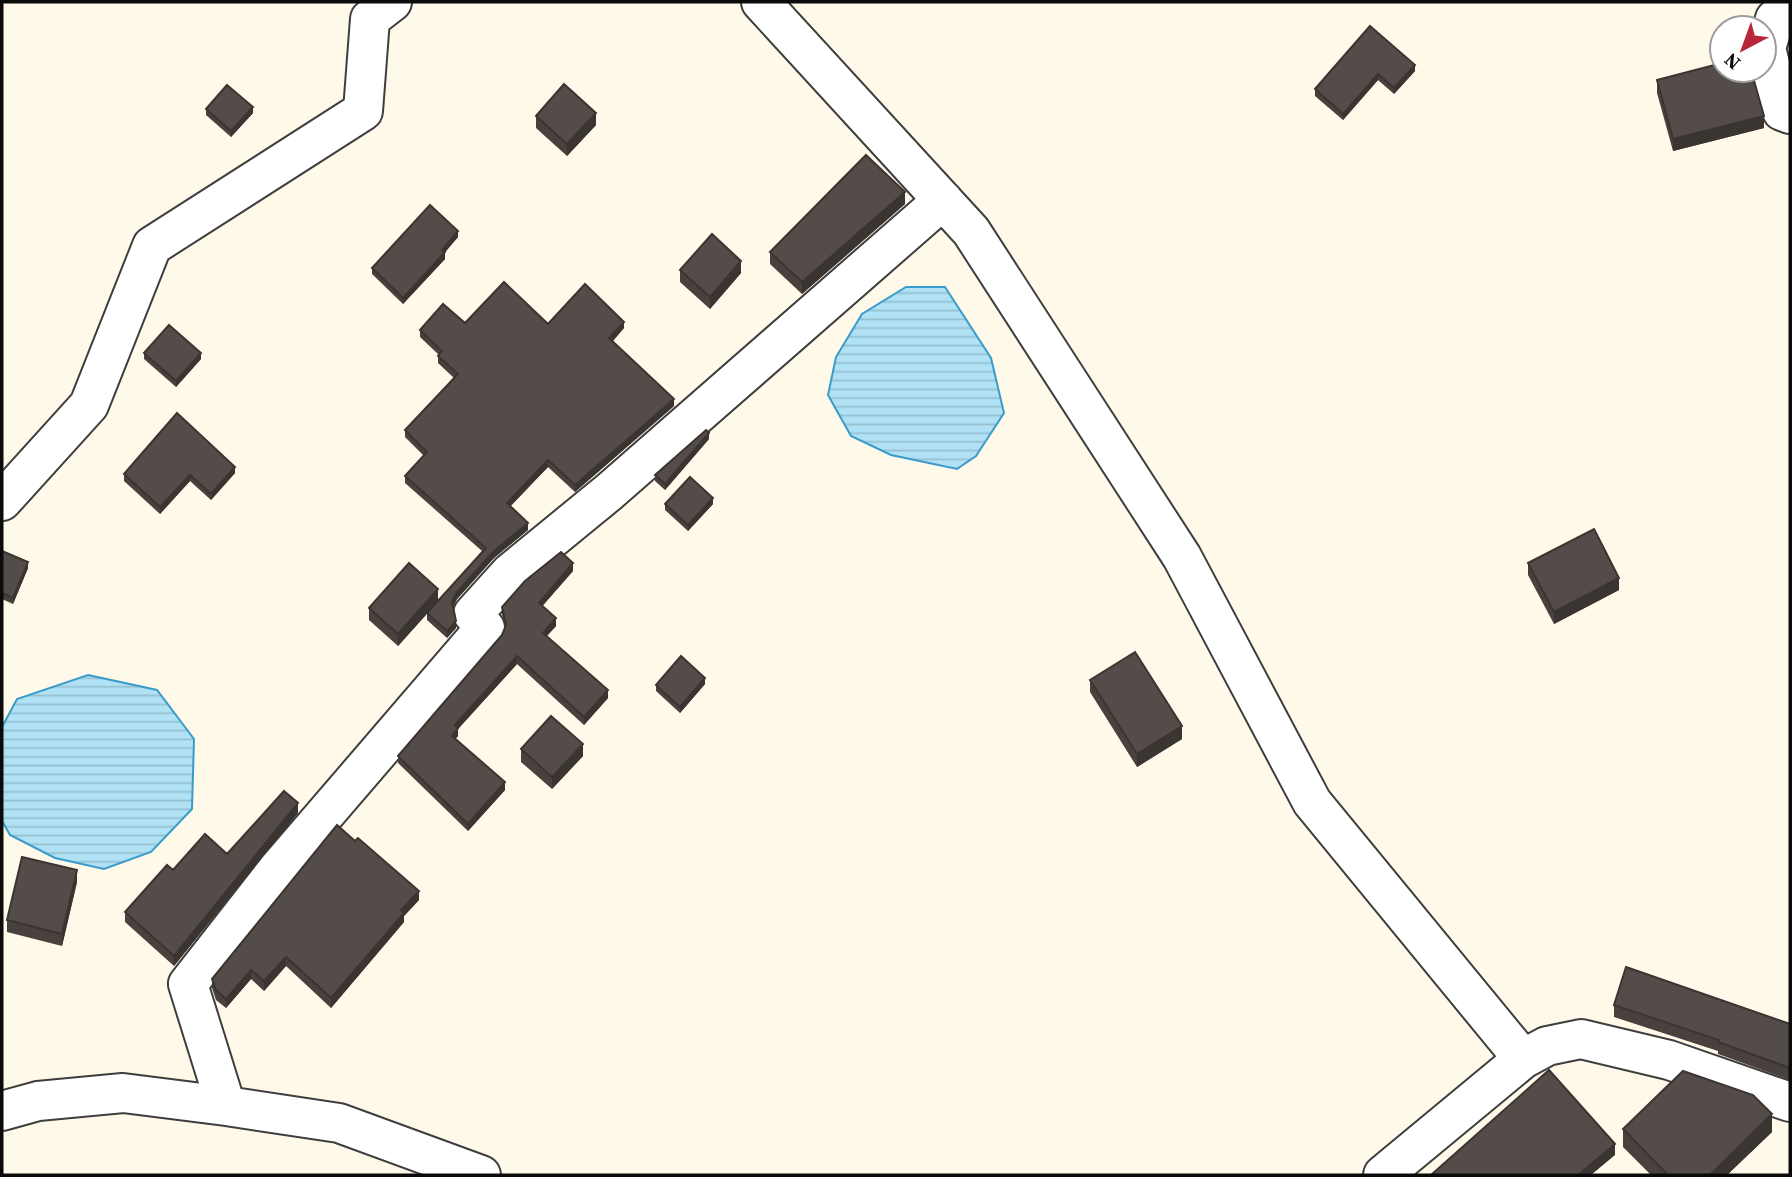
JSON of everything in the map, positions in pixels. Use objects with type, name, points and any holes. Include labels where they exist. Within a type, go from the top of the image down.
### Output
[{"type":"street","points":[[2,501],[89,405],[152,246],[363,111],[370,19],[392,2]]},
{"type":"street","points":[[761,2],[971,231],[1182,557],[1312,802],[1523,1059]]},
{"type":"street","points":[[1790,12],[1775,19],[1766,48],[1782,111],[1790,114]]},
{"type":"street","points":[[226,1106],[188,984],[277,870],[485,628],[473,614],[510,573],[609,492],[943,200]]},
{"type":"street","points":[[1383,1175],[1523,1059],[1547,1046],[1581,1039],[1669,1060],[1790,1102]]},
{"type":"street","points":[[2,1111],[38,1101],[123,1093],[226,1106],[339,1123],[481,1175]]},
{"type":"water","points":[[906,287],[945,287],[991,358],[1004,413],[976,456],[957,469],[891,455],[851,436],[828,395],[836,357],[862,314]]},
{"type":"water","points":[[88,675],[157,690],[194,739],[192,809],[151,852],[104,869],[55,858],[10,835],[2,821],[2,727],[17,699]]},
{"type":"building","points":[[1370,26],[1415,65],[1394,88],[1378,74],[1343,114],[1315,89]]},
{"type":"building","points":[[1708,67],[1708,84],[1755,84],[1764,116],[1673,139],[1657,80]]},
{"type":"building","points":[[564,84],[596,113],[567,144],[536,116]]},
{"type":"building","points":[[227,85],[253,107],[231,131],[206,109]]},
{"type":"building","points":[[866,155],[905,192],[802,282],[770,252]]},
{"type":"building","points":[[430,205],[458,231],[442,250],[445,252],[403,298],[372,268]]},
{"type":"building","points":[[712,234],[741,261],[710,297],[680,270]]},
{"type":"building","points":[[504,282],[548,324],[585,284],[624,322],[609,338],[674,399],[575,485],[548,460],[507,503],[528,523],[494,551],[457,592],[452,602],[456,621],[447,631],[427,613],[486,548],[405,476],[427,452],[405,430],[458,374],[438,356],[442,351],[420,330],[443,304],[465,323]]},
{"type":"building","points":[[169,325],[201,353],[176,381],[144,353]]},
{"type":"building","points":[[177,413],[235,467],[211,494],[190,475],[160,507],[124,474]]},
{"type":"building","points":[[706,430],[709,433],[665,484],[655,475]]},
{"type":"building","points":[[690,477],[713,498],[688,525],[665,504]]},
{"type":"building","points":[[1594,529],[1619,578],[1554,612],[1528,563]]},
{"type":"building","points":[[2,551],[28,562],[13,598],[2,593]]},
{"type":"building","points":[[561,552],[573,563],[539,603],[556,618],[543,633],[608,690],[584,717],[517,656],[455,725],[458,728],[452,736],[505,782],[468,824],[398,756],[502,635],[506,625],[502,607],[525,581]]},
{"type":"building","points":[[409,563],[438,589],[398,634],[369,608]]},
{"type":"building","points":[[1135,652],[1182,726],[1137,754],[1090,680]]},
{"type":"building","points":[[681,656],[705,678],[680,707],[656,685]]},
{"type":"building","points":[[551,716],[583,744],[552,777],[521,749]]},
{"type":"building","points":[[284,791],[298,803],[174,956],[125,912],[167,865],[173,870],[205,834],[227,854]]},
{"type":"building","points":[[337,825],[355,841],[358,838],[419,891],[401,910],[404,913],[331,998],[286,957],[264,981],[251,970],[226,999],[216,990],[212,979]]},
{"type":"building","points":[[22,857],[77,870],[62,934],[7,920]]},
{"type":"building","points":[[1626,967],[1790,1024],[1790,1068],[1718,1042],[1719,1040],[1614,1005]]},
{"type":"building","points":[[1549,1070],[1615,1144],[1578,1175],[1431,1175]]},
{"type":"building","points":[[1683,1071],[1753,1095],[1772,1114],[1710,1175],[1668,1175],[1623,1129]]}]
